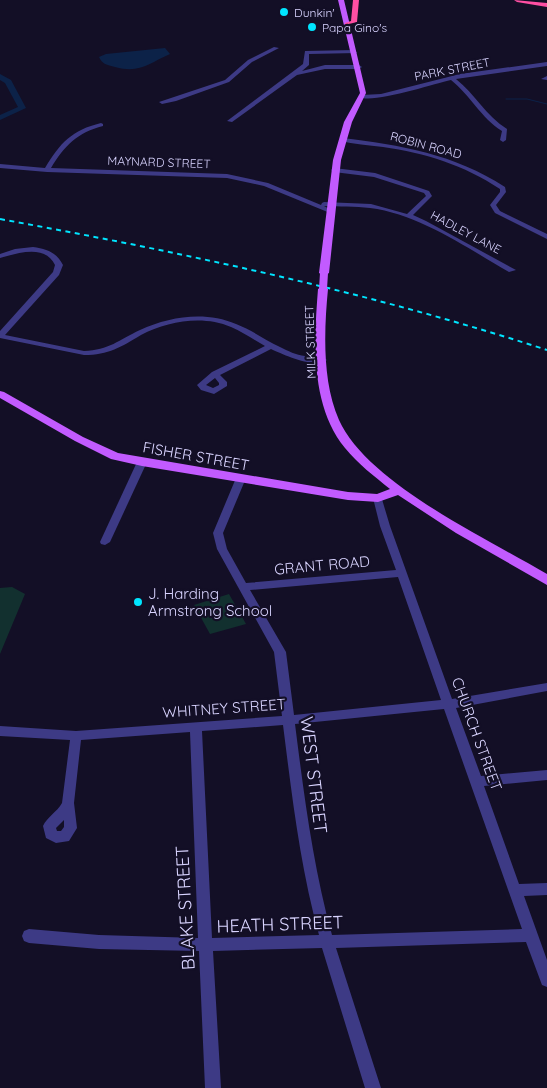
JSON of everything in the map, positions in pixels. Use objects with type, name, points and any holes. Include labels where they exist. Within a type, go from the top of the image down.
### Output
[{"type":"highway","points":[[347,24],[354,22],[356,0]]},
{"type":"highway","points":[[517,0],[547,4]]},
{"type":"highway","points":[[528,0],[547,4]]},
{"type":"main road","points":[[341,0],[363,85],[362,97]]},
{"type":"main road","name":"MILK STREET","points":[[362,97],[350,118],[334,170],[322,289],[323,360],[328,402],[338,429],[366,464],[400,490],[547,580]]},
{"type":"main road","name":"FISHER STREET","points":[[0,394],[90,445],[116,456],[348,496],[378,498],[400,490]]},
{"type":"street","points":[[162,102],[174,100],[227,82],[250,61],[276,48]]},
{"type":"street","points":[[305,66],[307,52],[355,52]]},
{"type":"street","name":"PARK STREET","points":[[362,97],[381,96],[452,78],[547,64]]},
{"type":"street","points":[[230,121],[305,66],[359,67]]},
{"type":"street","points":[[295,74],[325,67]]},
{"type":"street","points":[[452,78],[465,87],[487,119],[506,130],[503,140]]},
{"type":"street","points":[[48,170],[60,148],[72,136],[85,128],[101,125]]},
{"type":"street","name":"ROBIN ROAD","points":[[342,140],[401,148],[465,167],[503,188],[503,192],[493,206],[497,212],[547,237]]},
{"type":"street","name":"MAYNARD STREET","points":[[0,166],[48,170],[226,176],[266,184],[312,203],[330,207]]},
{"type":"street","points":[[334,170],[375,175],[429,193],[428,198],[408,216]]},
{"type":"street","name":"HADLEY LANE","points":[[330,207],[378,207],[408,216],[424,222],[512,270]]},
{"type":"street","points":[[0,256],[18,251],[38,250],[55,257],[59,265],[56,272],[0,336],[84,353],[98,354],[111,351],[151,328],[203,318],[228,323],[298,359],[323,360]]},
{"type":"street","points":[[215,374],[271,346]]},
{"type":"street","points":[[105,542],[142,462]]},
{"type":"street","name":"WEST STREET","points":[[241,478],[224,516],[218,537],[222,549],[280,652],[301,818],[314,893],[326,940],[373,1088]]},
{"type":"street","name":"CHURCH STREET","points":[[378,498],[385,526],[547,980]]},
{"type":"street","name":"GRANT ROAD","points":[[244,587],[403,573]]},
{"type":"street","name":"WHITNEY STREET","points":[[0,732],[76,736],[289,720],[449,703],[547,687]]},
{"type":"street","name":"BLAKE STREET","points":[[196,727],[213,1088]]},
{"type":"street","points":[[68,803],[76,736]]},
{"type":"street","points":[[477,782],[547,775]]},
{"type":"street","points":[[515,890],[547,888]]},
{"type":"street","name":"HEATH STREET","points":[[29,936],[99,942],[206,945],[531,935]]},
{"type":"green space","points":[[12,587],[25,594],[0,654],[0,588]]},
{"type":"green space","points":[[229,594],[246,624],[210,634],[194,605]]},
{"type":"water","points":[[165,48],[170,54],[150,64],[131,69],[110,66],[103,63],[99,57],[106,54]]},
{"type":"waterway","points":[[0,76],[8,82],[22,108],[0,118]]},
{"type":"waterway","points":[[506,99],[527,99],[547,104]]},
{"type":"railway","points":[[0,219],[207,260],[344,292],[480,329],[547,350]]},
{"type":"place","name":"Dunkin'","points":[[284,12]]},
{"type":"place","name":"Papa Gino's","points":[[312,27]]},
{"type":"place","name":"J. Harding Armstrong School","points":[[138,602]]}]
